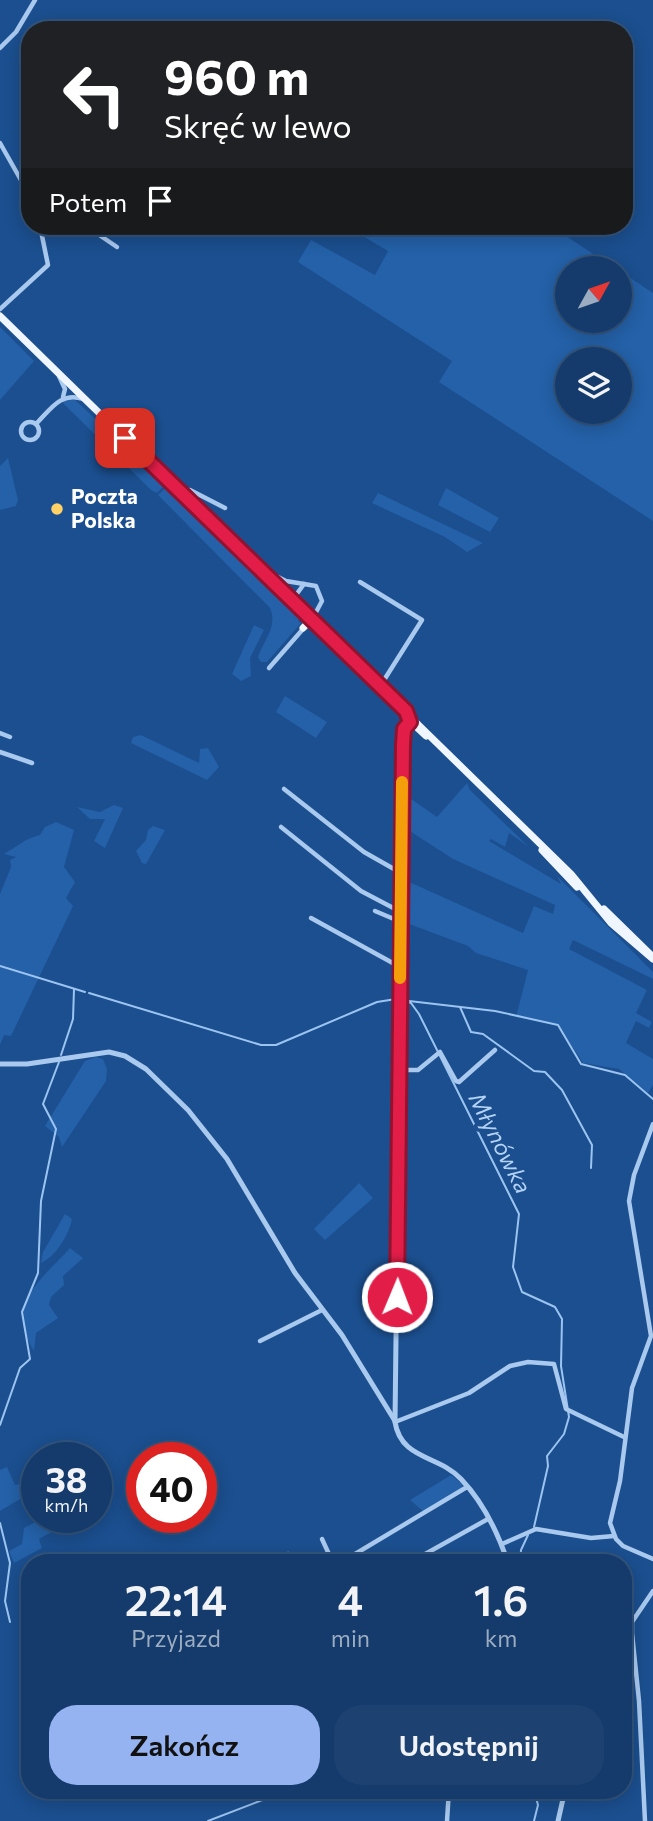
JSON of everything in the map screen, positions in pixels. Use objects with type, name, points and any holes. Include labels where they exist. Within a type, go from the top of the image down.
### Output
[{"type":"main road","points":[[0,316],[307,621],[532,838],[567,879],[616,918],[653,959]]},
{"type":"street","points":[[23,21],[35,0]]},
{"type":"street","points":[[0,48],[21,24]]},
{"type":"street","points":[[0,143],[21,178]]},
{"type":"street","points":[[1,306],[48,265],[42,235]]},
{"type":"street","points":[[99,235],[117,247]]},
{"type":"street","points":[[57,372],[65,389],[61,399]]},
{"type":"street","points":[[36,424],[37,436],[29,439],[23,437],[21,430],[24,424],[36,424],[61,399],[70,395],[87,401]]},
{"type":"street","points":[[182,495],[190,490],[225,508]]},
{"type":"street","points":[[252,564],[286,581],[316,586],[322,595],[321,604],[269,668]]},
{"type":"street","points":[[360,582],[422,620],[378,688]]},
{"type":"street","points":[[305,584],[298,590],[296,597],[307,621]]},
{"type":"street","points":[[395,1422],[402,712]]},
{"type":"street","points":[[403,732],[414,723]]},
{"type":"street","points":[[1,736],[10,737]]},
{"type":"street","points":[[0,752],[32,763]]},
{"type":"street","points":[[284,789],[364,852],[401,873]]},
{"type":"street","points":[[281,827],[361,891],[399,911]]},
{"type":"street","points":[[375,911],[401,922]]},
{"type":"street","points":[[311,918],[400,967]]},
{"type":"street","points":[[398,1070],[418,1070],[438,1053],[459,1082],[495,1050]]},
{"type":"street","points":[[1,1064],[27,1064],[109,1052],[125,1056],[146,1069],[192,1115],[227,1159],[293,1270],[349,1346],[395,1422],[408,1449],[451,1471],[467,1487],[488,1519],[505,1554]]},
{"type":"street","points":[[653,1124],[634,1175],[629,1201],[651,1336],[632,1388],[620,1481],[610,1523],[614,1536],[623,1546],[653,1559]]},
{"type":"street","points":[[260,1341],[322,1310]]},
{"type":"street","points":[[395,1422],[469,1393],[503,1369],[523,1362],[556,1366],[566,1409],[624,1437]]},
{"type":"street","points":[[355,1554],[467,1487]]},
{"type":"street","points":[[425,1554],[488,1519]]},
{"type":"street","points":[[502,1544],[536,1530],[592,1538],[614,1536]]},
{"type":"street","points":[[322,1539],[329,1554]]},
{"type":"street","points":[[645,1821],[632,1622],[653,1591]]},
{"type":"street","points":[[447,1821],[448,1799]]},
{"type":"street","points":[[558,1821],[563,1799]]},
{"type":"shaded area","points":[[361,235],[564,235],[596,256],[555,256],[555,333],[632,333],[632,279],[653,293],[653,521],[439,382],[452,361],[298,262],[311,240],[375,275],[388,251]]},
{"type":"shaded area","points":[[0,327],[34,361],[0,400]]},
{"type":"shaded area","points":[[66,399],[75,400],[147,467],[163,487],[157,493],[151,490],[63,403]]},
{"type":"shaded area","points":[[8,458],[18,500],[16,506],[0,510],[0,466]]},
{"type":"shaded area","points":[[165,488],[300,618],[298,621],[301,623],[267,662],[261,662],[258,657],[271,627],[270,608],[158,495]]},
{"type":"shaded area","points":[[446,488],[499,518],[490,532],[438,505]]},
{"type":"shaded area","points":[[378,493],[483,543],[467,552],[445,537],[372,503]]},
{"type":"shaded area","points":[[254,625],[264,630],[250,658],[251,676],[241,681],[232,674]]},
{"type":"shaded area","points":[[285,696],[327,722],[316,738],[276,712]]},
{"type":"shaded area","points":[[141,735],[199,763],[200,749],[208,748],[219,767],[207,780],[131,743],[133,737]]},
{"type":"shaded area","points":[[467,783],[470,790],[529,847],[509,833],[505,847],[491,839],[489,841],[561,884],[557,876],[653,972],[653,979],[573,940],[569,949],[647,990],[636,1013],[652,1022],[649,1028],[636,1021],[626,1043],[653,1059],[653,1085],[648,1093],[619,1069],[583,1063],[558,1025],[516,1017],[528,970],[476,953],[468,946],[404,922],[407,881],[523,933],[534,906],[553,914],[555,905],[453,859],[405,828],[407,796],[437,817]]},
{"type":"shaded area","points":[[114,805],[123,808],[105,848],[94,841],[105,819],[90,819],[77,807],[100,812]]},
{"type":"shaded area","points":[[56,822],[74,830],[64,867],[75,882],[66,898],[73,906],[11,1036],[4,1035],[0,1045],[0,894],[11,867],[10,860],[16,857],[4,854],[40,835],[45,827]]},
{"type":"shaded area","points":[[153,826],[165,830],[146,864],[142,863],[136,851]]},
{"type":"shaded area","points":[[96,1057],[103,1059],[107,1069],[106,1081],[62,1147],[59,1137],[45,1126],[85,1061]]},
{"type":"shaded area","points":[[359,1183],[373,1198],[325,1240],[314,1229]]},
{"type":"shaded area","points":[[65,1214],[72,1219],[68,1232],[57,1250],[41,1263],[43,1252]]},
{"type":"shaded area","points":[[70,1248],[83,1258],[63,1276],[64,1285],[51,1297],[49,1305],[58,1318],[36,1333],[34,1351],[26,1335],[23,1320],[25,1307],[38,1283]]},
{"type":"shaded area","points":[[7,1467],[15,1485],[21,1484],[21,1499],[0,1511],[0,1470]]},
{"type":"shaded area","points":[[451,1475],[463,1485],[461,1489],[423,1511],[410,1500]]},
{"type":"shaded area","points":[[23,1533],[50,1533],[39,1539],[42,1548],[31,1554],[21,1554],[21,1559],[14,1563],[9,1551],[22,1544]]},
{"type":"waterway","name":"Młynówka","points":[[0,966],[85,992]]},
{"type":"waterway","points":[[61,1055],[73,1019],[74,989]]},
{"type":"waterway","name":"Młynówka","points":[[89,993],[261,1045],[276,1045],[377,1002],[396,999]]},
{"type":"waterway","name":"Młynówka","points":[[403,1000],[411,1003],[419,1014],[519,1214],[513,1267],[522,1292],[555,1307],[562,1319],[561,1366],[569,1417],[564,1434],[547,1456],[548,1466],[534,1527]]},
{"type":"waterway","name":"Młynówka","points":[[409,1001],[495,1011],[558,1025],[581,1064],[625,1075],[653,1099]]},
{"type":"waterway","points":[[460,1007],[471,1032],[483,1034],[534,1071],[545,1072],[562,1090],[592,1145],[591,1168]]},
{"type":"waterway","points":[[0,1425],[20,1368],[30,1359],[22,1312],[38,1273],[41,1201],[56,1129],[43,1104],[59,1062]]},
{"type":"waterway","points":[[0,1523],[10,1563],[5,1601],[10,1622]]},
{"type":"waterway","name":"Młynówka","points":[[521,1554],[528,1535]]},
{"type":"waterway","points":[[208,1821],[265,1799]]},
{"type":"waterway","name":"Młynówka","points":[[534,1821],[538,1805],[536,1799]]},
{"type":"slow traffic","points":[[400,978],[402,782]]},
{"type":"place","name":"Poczta Polska","points":[[57,509]]},
{"type":"route","points":[[125,438],[378,688],[406,711],[410,722],[403,732],[397,1297]]}]
